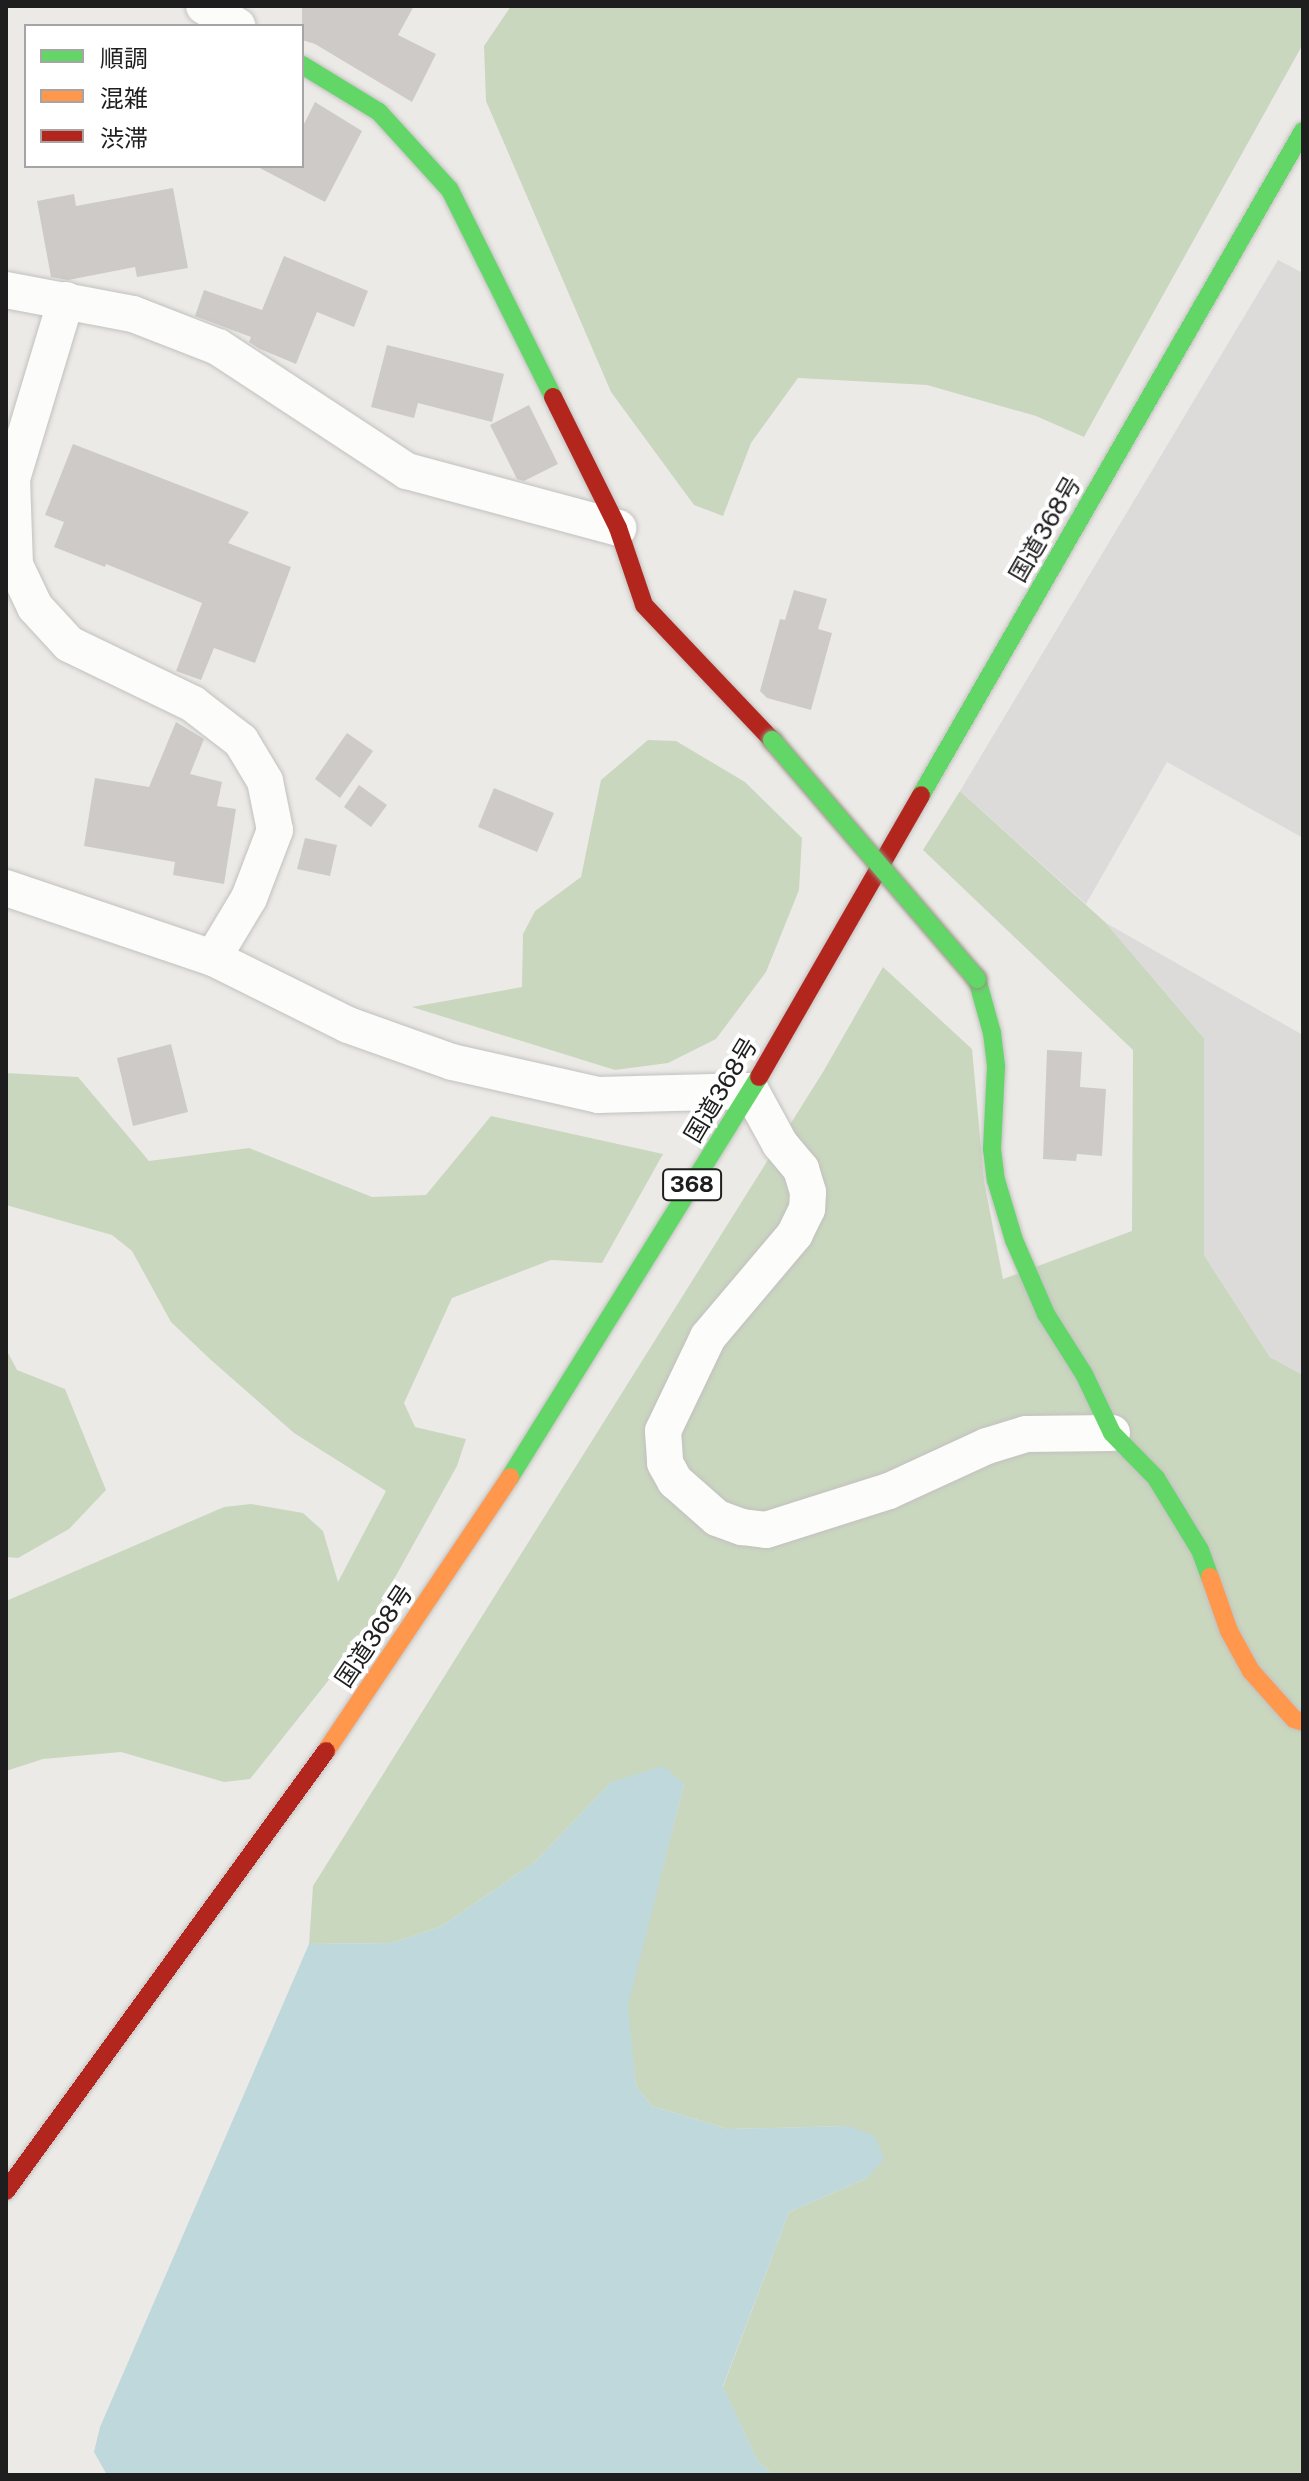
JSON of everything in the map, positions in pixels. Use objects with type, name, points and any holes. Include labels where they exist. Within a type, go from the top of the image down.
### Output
[{"type":"main road","points":[[304,66],[379,112],[450,190],[618,528],[644,605],[772,740],[977,979],[992,1033],[996,1067],[992,1149],[1003,1212],[1046,1314],[1084,1374],[1112,1433],[1156,1478],[1183,1519],[1206,1565],[1229,1631],[1251,1671],[1294,1719],[1303,1722]]},
{"type":"main road","name":"国道368号","points":[[6,2191],[339,1732],[516,1468],[751,1091],[1303,131]]},
{"type":"street","points":[[204,6],[234,24]]},
{"type":"street","points":[[6,290],[133,314],[218,347],[407,471],[618,528]]},
{"type":"street","points":[[66,300],[12,479],[15,565],[35,607],[69,644],[193,704],[241,741],[265,781],[275,830],[249,898],[213,958]]},
{"type":"street","points":[[6,888],[213,958],[348,1025],[452,1062],[598,1095],[751,1091],[780,1144],[801,1169],[808,1192],[807,1209],[795,1234],[708,1337],[663,1431],[665,1463],[675,1481],[717,1518],[742,1527],[766,1530],[889,1491],[987,1446],[1026,1434],[1112,1433]]},
{"type":"green space","points":[[511,6],[1303,6],[1303,44],[1084,437],[1036,416],[927,385],[798,378],[751,443],[723,516],[694,505],[611,392],[486,101],[484,46]]},
{"type":"green space","points":[[648,740],[676,741],[745,782],[802,838],[799,890],[766,972],[716,1039],[668,1063],[615,1070],[412,1007],[522,987],[523,934],[535,911],[581,877],[601,780]]},
{"type":"green space","points":[[960,791],[1106,923],[1204,1038],[1204,1255],[1270,1357],[1303,1375],[1303,2475],[773,2475],[757,2460],[723,2387],[789,2212],[867,2178],[848,2126],[728,2129],[652,2106],[636,2086],[627,2006],[684,1784],[611,1782],[535,1862],[442,1926],[392,1943],[309,1944],[313,1886],[823,1072],[883,967],[972,1049],[984,1181],[1003,1279],[1132,1231],[1133,1050],[923,850]]},
{"type":"green space","points":[[6,1073],[78,1077],[149,1161],[249,1148],[372,1197],[426,1195],[491,1116],[663,1154],[602,1263],[551,1260],[452,1298],[404,1403],[415,1427],[466,1439],[457,1466],[359,1642],[250,1779],[224,1782],[121,1752],[43,1759],[6,1771],[6,1601],[224,1507],[251,1504],[303,1513],[323,1531],[338,1582],[386,1491],[294,1433],[211,1360],[171,1322],[132,1251],[112,1235],[6,1205]]},
{"type":"green space","points":[[6,1349],[17,1370],[65,1389],[106,1490],[69,1529],[18,1558],[6,1557]]},
{"type":"shaded area","points":[[1278,260],[1303,273],[1303,838],[1167,762],[1086,904],[960,791]]},
{"type":"shaded area","points":[[1106,923],[1303,1035],[1303,1375],[1270,1357],[1204,1255],[1204,1038]]},
{"type":"water","points":[[663,1766],[684,1784],[628,2006],[636,2086],[652,2106],[728,2129],[848,2126],[875,2136],[884,2159],[867,2178],[789,2212],[723,2386],[757,2460],[773,2475],[107,2475],[94,2452],[100,2427],[309,1944],[392,1943],[442,1926],[535,1862],[611,1782]]},
{"type":"building","points":[[302,6],[414,6],[398,35],[436,54],[412,102],[315,44],[304,41]]},
{"type":"building","points":[[315,102],[362,131],[325,202],[260,168],[304,168],[304,124]]},
{"type":"building","points":[[173,188],[188,268],[137,277],[135,267],[68,280],[51,277],[37,201],[74,194],[76,206]]},
{"type":"building","points":[[284,256],[368,291],[354,327],[317,312],[296,364],[260,349],[249,342],[251,337],[195,316],[204,290],[262,310]]},
{"type":"building","points":[[387,345],[504,374],[492,422],[418,403],[414,418],[371,407]]},
{"type":"building","points":[[529,405],[558,464],[524,481],[517,479],[490,425]]},
{"type":"building","points":[[73,444],[249,512],[228,543],[291,567],[255,663],[214,648],[201,680],[176,671],[202,603],[106,564],[105,567],[54,547],[64,522],[45,515]]},
{"type":"building","points":[[794,590],[827,599],[818,629],[832,633],[811,710],[767,698],[760,691],[780,619],[785,620]]},
{"type":"building","points":[[176,722],[204,739],[190,774],[222,782],[217,806],[236,809],[224,884],[173,875],[175,862],[84,846],[95,778],[149,787]]},
{"type":"building","points":[[347,733],[373,751],[340,798],[315,779]]},
{"type":"building","points":[[359,785],[387,805],[371,827],[344,807]]},
{"type":"building","points":[[494,788],[554,813],[537,852],[478,827]]},
{"type":"building","points":[[305,838],[337,845],[330,876],[297,869]]},
{"type":"building","points":[[171,1044],[188,1112],[133,1126],[117,1058]]},
{"type":"building","points":[[1047,1050],[1082,1052],[1080,1087],[1106,1089],[1102,1156],[1077,1154],[1076,1161],[1043,1159]]},
{"type":"traffic: fast","points":[[304,66],[379,112],[450,190],[553,397]]},
{"type":"traffic: fast","points":[[921,795],[1303,131]]},
{"type":"traffic: fast","points":[[772,740],[977,979]]},
{"type":"traffic: fast","points":[[977,979],[992,1033],[996,1067],[992,1149],[996,1180],[1014,1240],[1046,1314],[1084,1374],[1112,1433],[1156,1478],[1200,1550],[1210,1577]]},
{"type":"traffic: fast","points":[[510,1477],[759,1077]]},
{"type":"traffic: slow","points":[[326,1751],[510,1477]]},
{"type":"traffic: slow","points":[[1210,1577],[1229,1631],[1251,1671],[1294,1719],[1303,1722]]},
{"type":"traffic: jam","points":[[553,397],[618,528],[644,605],[772,740]]},
{"type":"traffic: jam","points":[[759,1077],[921,795]]},
{"type":"traffic: jam","points":[[6,2191],[326,1751]]}]
